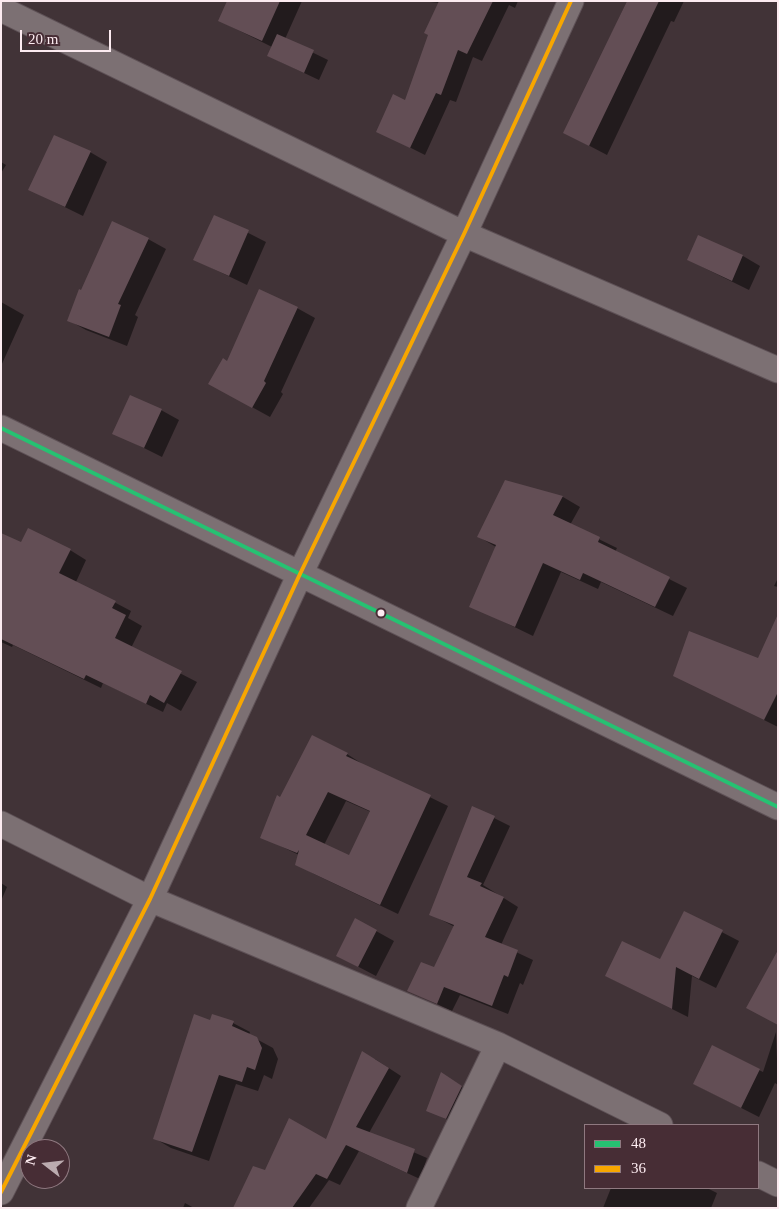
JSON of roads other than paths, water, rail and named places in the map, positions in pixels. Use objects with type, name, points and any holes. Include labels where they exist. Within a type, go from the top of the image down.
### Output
[{"type":"street","points":[[1,1192],[150,899],[300,574],[464,234],[571,1]]},
{"type":"street","points":[[1,9],[464,234],[778,370]]},
{"type":"street","points":[[1,428],[778,807]]},
{"type":"street","points":[[1,824],[150,899],[498,1045],[658,1124]]},
{"type":"street","points":[[418,1208],[498,1045]]},
{"type":"street","points":[[759,1174],[778,1184]]}]
